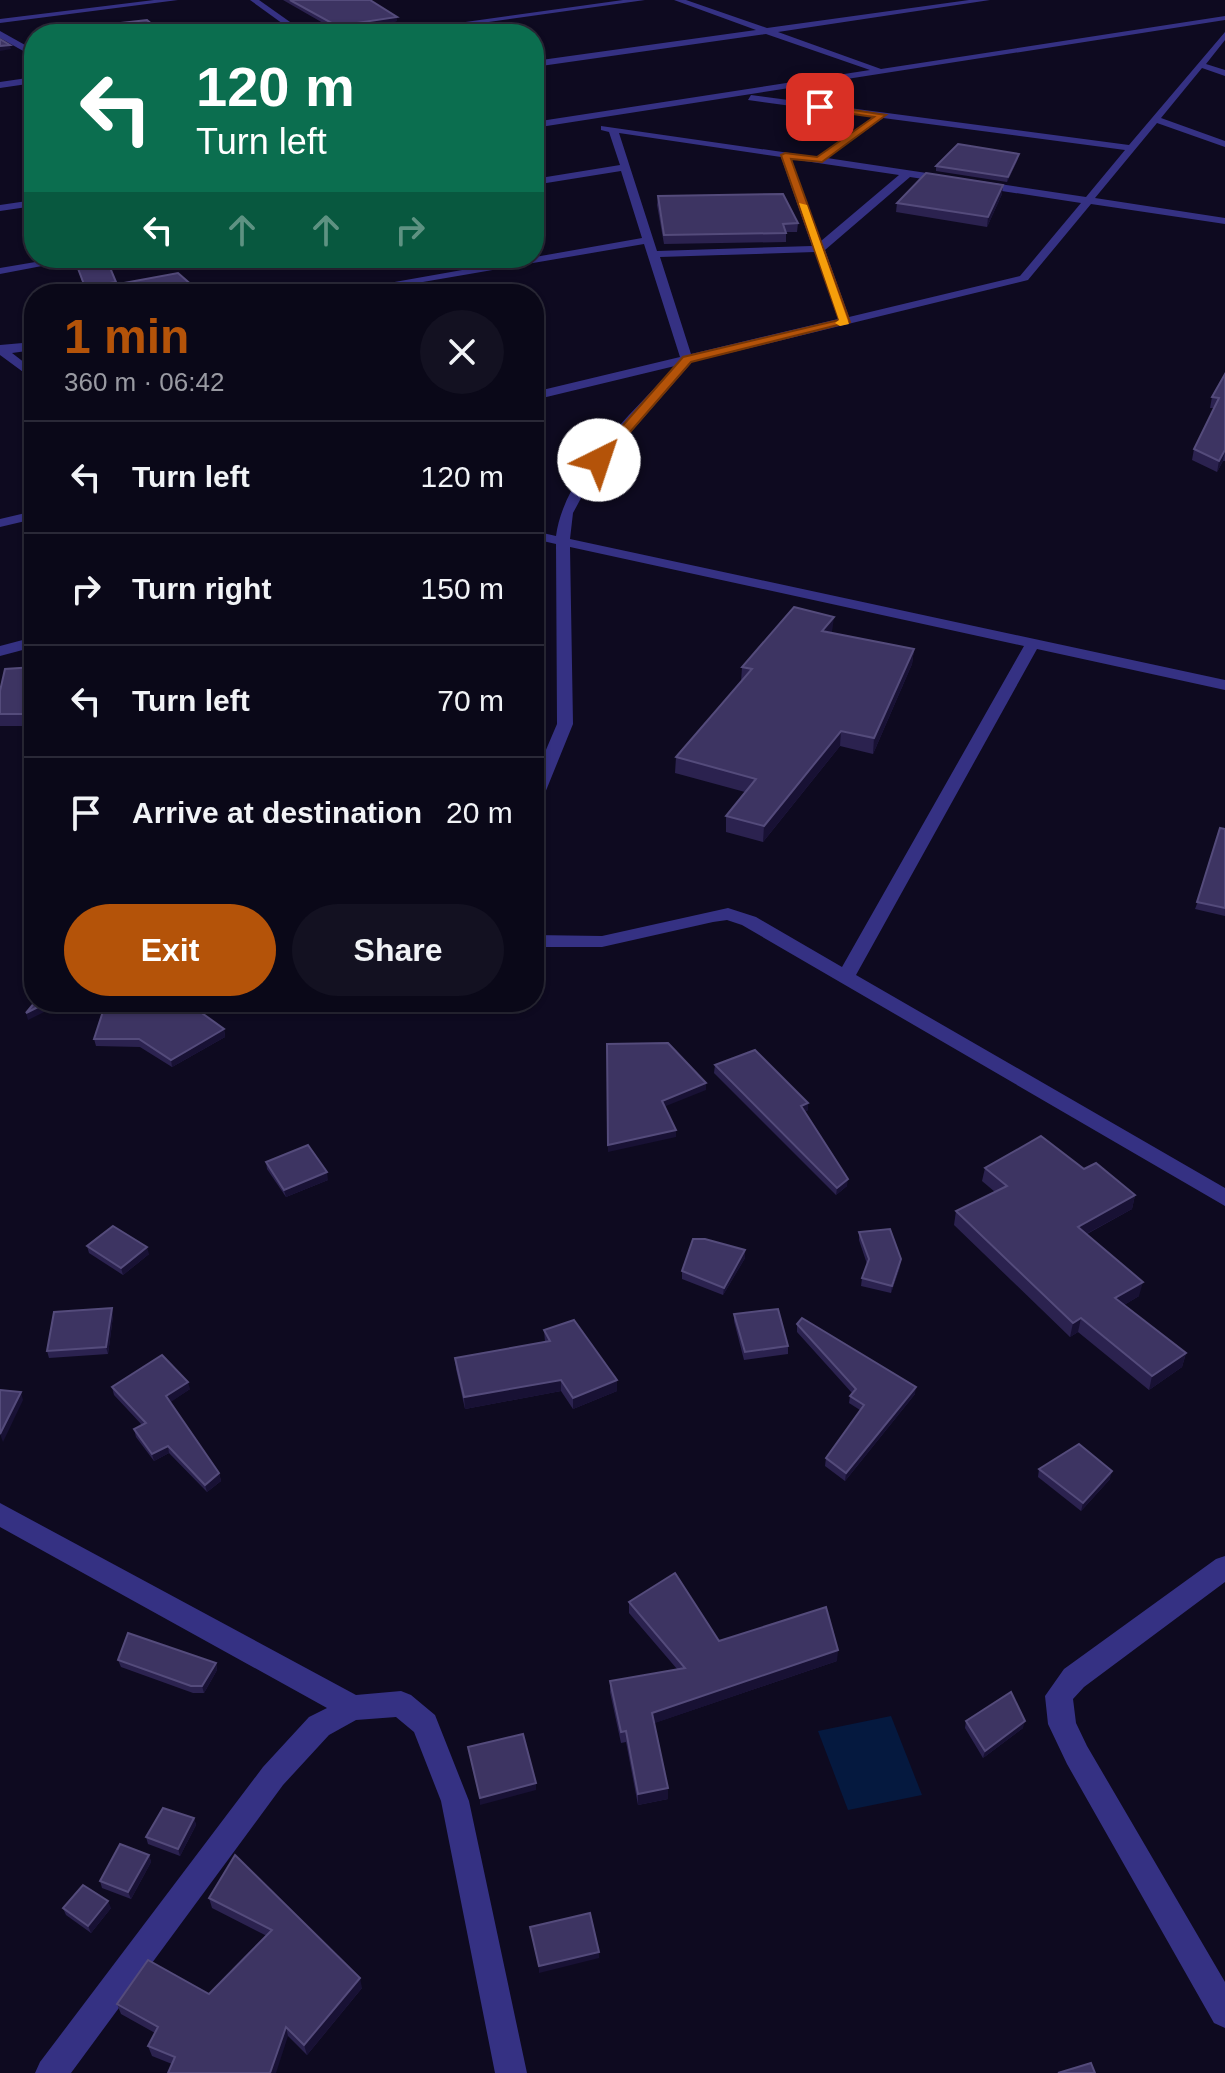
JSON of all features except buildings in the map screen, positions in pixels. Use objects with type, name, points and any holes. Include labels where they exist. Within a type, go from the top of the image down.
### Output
[{"type":"street","points":[[0,21],[174,0]]},
{"type":"street","points":[[254,0],[289,24]]},
{"type":"street","points":[[460,24],[641,0]]},
{"type":"street","points":[[678,0],[882,71]]},
{"type":"street","points":[[544,63],[986,0]]},
{"type":"street","points":[[544,124],[1225,18]]},
{"type":"street","points":[[0,34],[24,48]]},
{"type":"street","points":[[544,394],[1024,278],[1225,35]]},
{"type":"street","points":[[1201,65],[1225,73]]},
{"type":"street","points":[[0,85],[24,81]]},
{"type":"street","points":[[728,95],[1132,148]]},
{"type":"street","points":[[819,160],[881,115]]},
{"type":"street","points":[[1156,119],[1222,141]]},
{"type":"street","points":[[544,120],[1225,221]]},
{"type":"street","points":[[613,129],[687,360]]},
{"type":"street","points":[[785,155],[845,322]]},
{"type":"street","points":[[544,180],[625,167]]},
{"type":"street","points":[[653,254],[819,249],[907,174]]},
{"type":"street","points":[[0,208],[24,204]]},
{"type":"street","points":[[544,258],[648,240]]},
{"type":"street","points":[[0,271],[24,267]]},
{"type":"street","points":[[391,284],[485,268]]},
{"type":"street","points":[[1,350],[24,347]]},
{"type":"street","points":[[1,350],[24,368]]},
{"type":"street","points":[[544,774],[565,724],[563,540],[566,513],[599,460],[687,360]]},
{"type":"street","points":[[0,523],[24,517]]},
{"type":"street","points":[[544,537],[1225,685]]},
{"type":"street","points":[[845,978],[1033,643]]},
{"type":"street","points":[[0,651],[24,645]]},
{"type":"street","points":[[544,943],[598,944],[728,914],[749,921],[1225,1198]]},
{"type":"street","points":[[0,1514],[353,1708]]},
{"type":"street","points":[[1225,1567],[1074,1678],[1059,1696],[1062,1724],[1077,1755],[1225,2012]]},
{"type":"street","points":[[51,2073],[273,1776],[319,1726],[353,1708],[401,1704],[425,1724],[455,1801],[511,2073]]},
{"type":"water","points":[[891,1716],[922,1795],[848,1810],[818,1731]]},
{"type":"slow traffic","points":[[803,205],[845,322],[840,323]]},
{"type":"route","points":[[599,460],[687,360],[845,322],[785,155],[819,160],[881,115],[820,107]]}]
